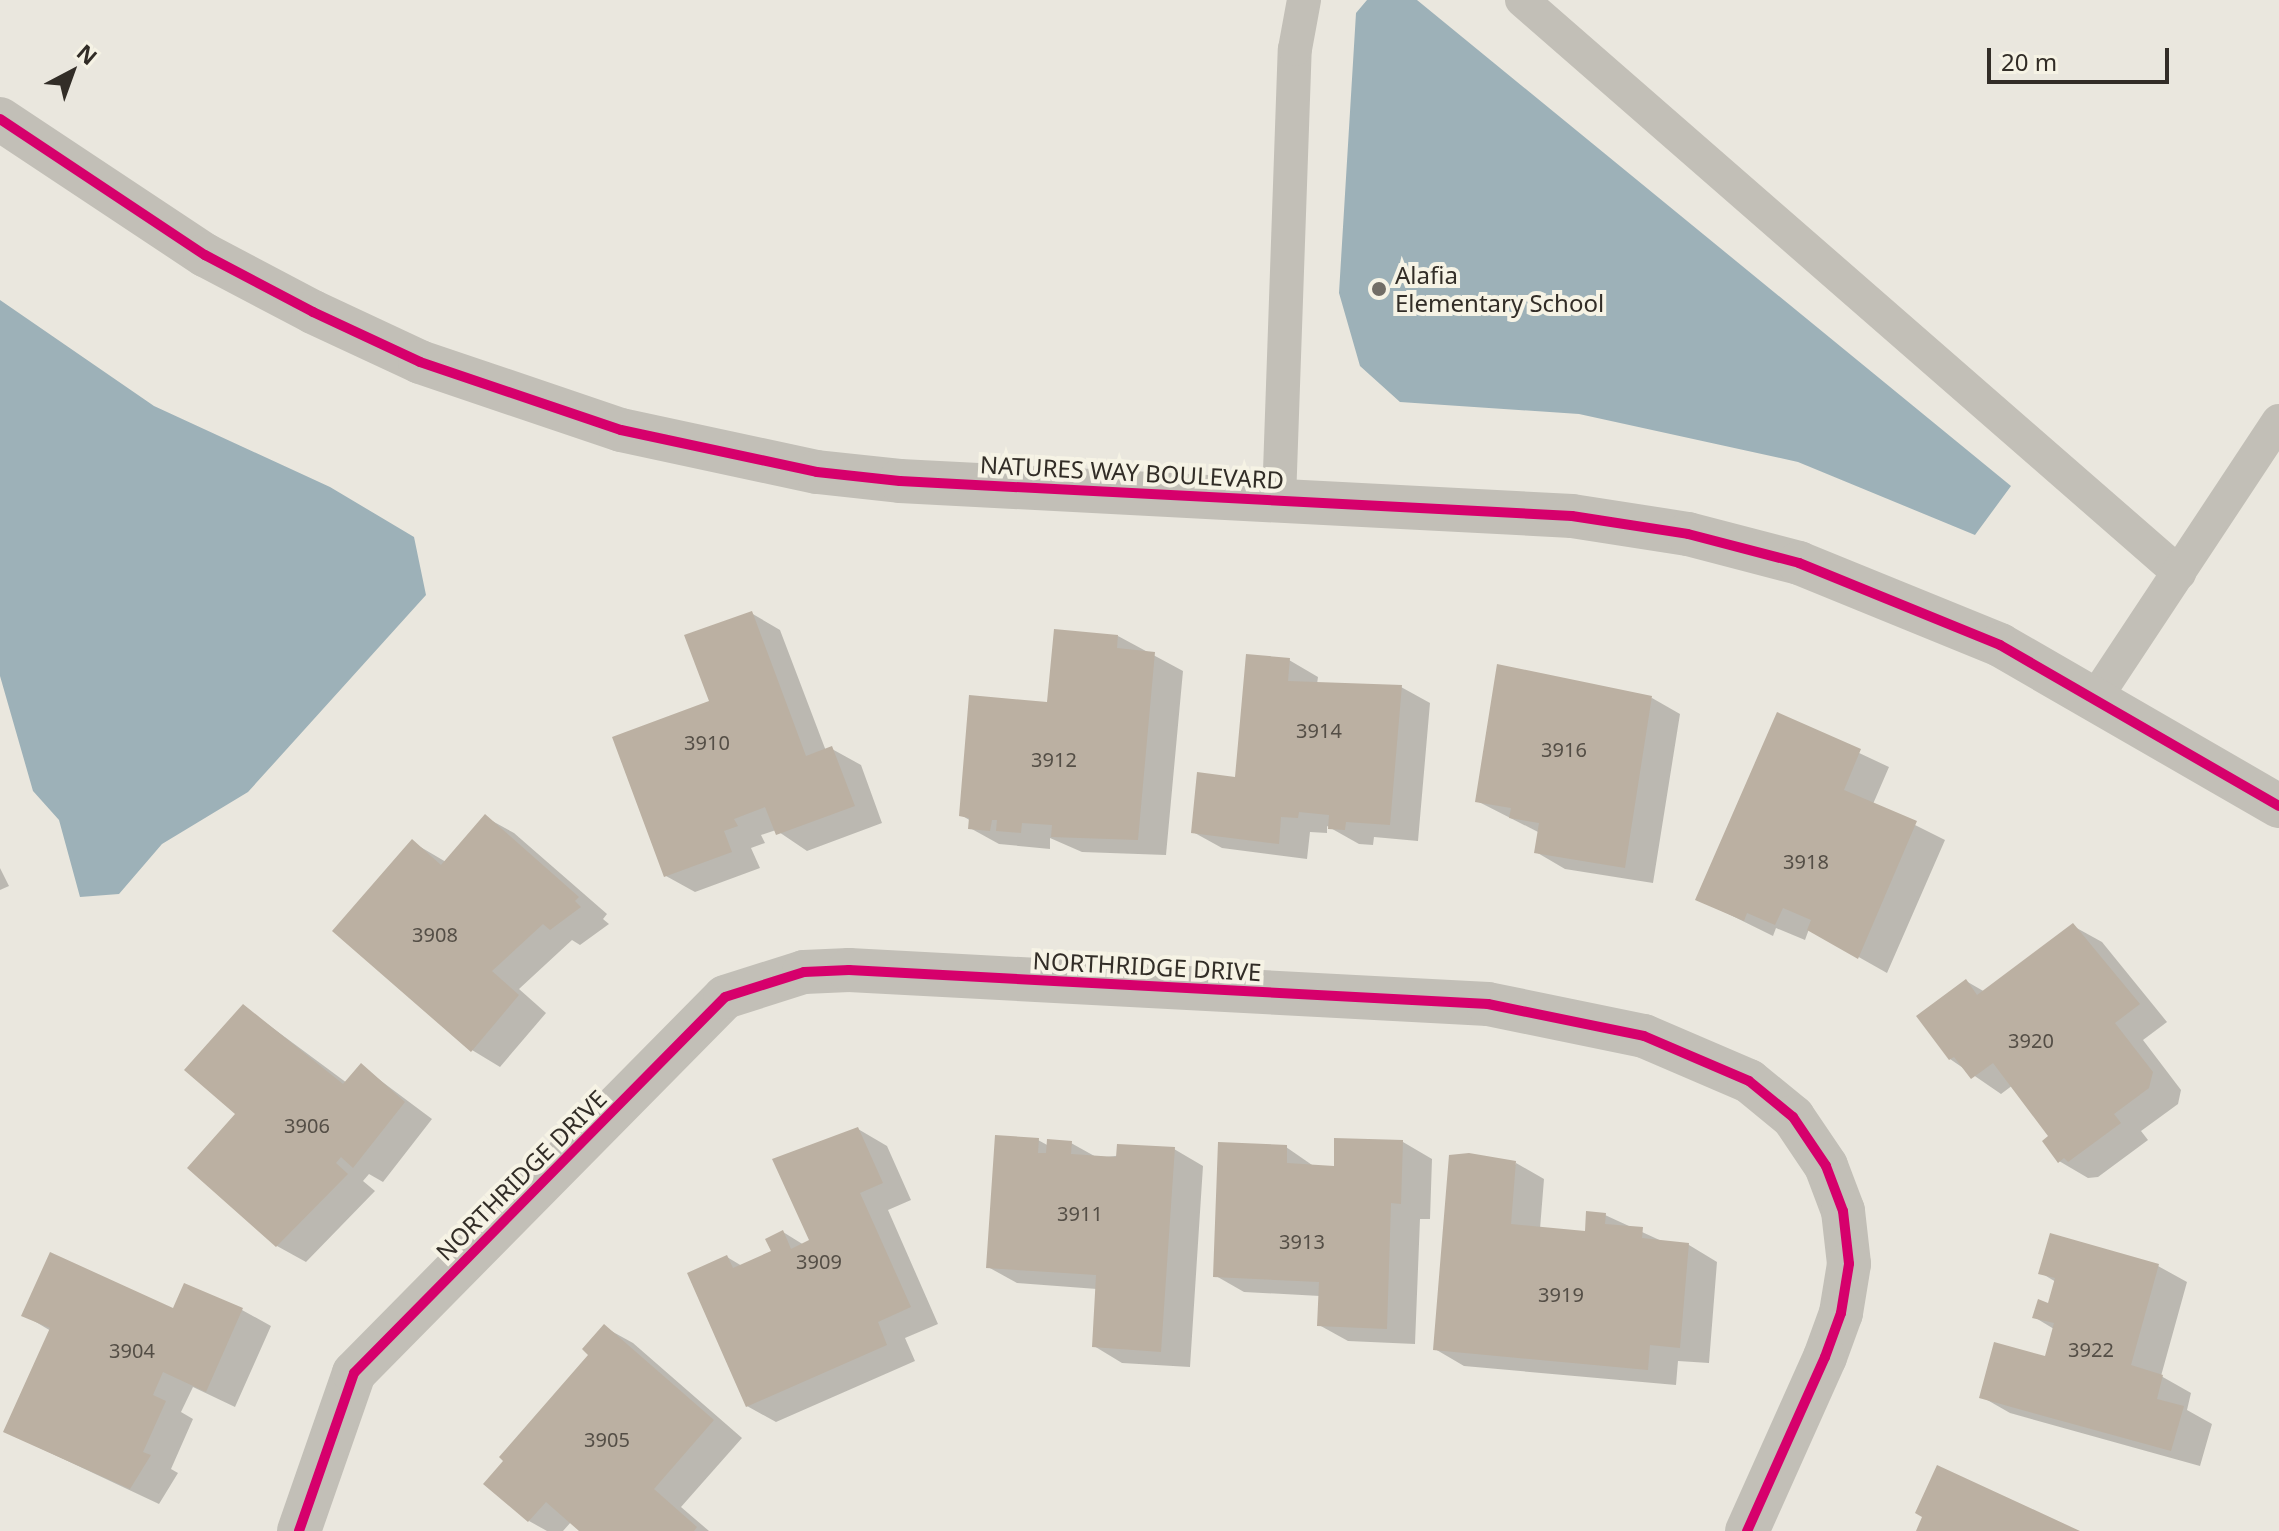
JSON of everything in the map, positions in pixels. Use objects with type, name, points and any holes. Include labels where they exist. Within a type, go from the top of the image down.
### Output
[{"type":"street","name":"NATURES WAY BOULEVARD","points":[[0,119],[205,255],[313,312],[420,362],[621,430],[790,467],[900,481],[1572,516],[1743,547],[1901,601],[2096,697],[2279,806]]},
{"type":"street","name":"NORTHRIDGE DRIVE","points":[[299,1531],[354,1373],[725,997],[804,972],[849,970],[1488,1004],[1644,1036],[1749,1081],[1793,1117],[1826,1166],[1843,1211],[1849,1264],[1841,1313],[1825,1357],[1747,1531]]},
{"type":"lane","points":[[1279,500],[1295,49],[1304,0]]},
{"type":"lane","points":[[1522,0],[2179,573]]},
{"type":"lane","points":[[2096,697],[2279,421]]},
{"type":"water","points":[[1367,0],[1417,0],[2011,486],[1975,535],[1798,462],[1579,414],[1400,402],[1360,366],[1339,293],[1356,13]]},
{"type":"water","points":[[0,300],[154,406],[330,487],[414,537],[426,595],[248,792],[162,844],[119,894],[80,897],[59,820],[33,791],[0,676]]},
{"type":"building","points":[[752,611],[806,756],[832,746],[855,806],[776,835],[765,807],[734,819],[738,826],[724,831],[732,852],[664,877],[612,737],[709,701],[684,635]]},
{"type":"building","points":[[1054,629],[1118,635],[1117,648],[1155,652],[1138,840],[1051,837],[1052,825],[1022,823],[1021,833],[996,831],[997,820],[992,820],[990,831],[968,829],[969,818],[959,816],[969,695],[1047,702]]},
{"type":"building","points":[[1246,654],[1290,658],[1288,681],[1402,685],[1390,825],[1346,822],[1345,830],[1328,829],[1329,815],[1299,812],[1298,818],[1281,817],[1279,844],[1191,833],[1197,772],[1235,777]]},
{"type":"building","points":[[1497,664],[1652,696],[1625,868],[1534,853],[1539,823],[1509,818],[1511,808],[1475,802]]},
{"type":"building","points":[[1777,712],[1861,749],[1844,790],[1917,821],[1858,959],[1807,930],[1811,920],[1783,908],[1775,925],[1747,913],[1744,921],[1695,900]]},
{"type":"building","points":[[485,814],[579,897],[575,901],[581,907],[550,930],[543,924],[492,971],[519,995],[471,1052],[332,931],[412,839],[441,865]]},
{"type":"building","points":[[2073,923],[2140,1004],[2115,1023],[2153,1072],[2149,1088],[2114,1114],[2121,1123],[2068,1162],[2064,1158],[2058,1163],[2042,1141],[2048,1136],[1993,1063],[1971,1079],[1954,1057],[1949,1060],[1916,1016],[1966,979],[1977,995]]},
{"type":"building","points":[[243,1004],[343,1084],[361,1063],[405,1102],[353,1168],[341,1157],[336,1163],[348,1174],[276,1247],[187,1168],[235,1114],[184,1070]]},
{"type":"building","points":[[858,1127],[883,1183],[860,1193],[911,1307],[878,1322],[887,1345],[746,1407],[687,1273],[727,1255],[733,1268],[771,1251],[765,1239],[783,1230],[791,1249],[809,1240],[772,1159]]},
{"type":"building","points":[[995,1135],[1039,1138],[1038,1153],[1046,1153],[1047,1139],[1072,1141],[1071,1154],[1116,1157],[1117,1144],[1175,1147],[1161,1352],[1092,1347],[1096,1275],[986,1268]]},
{"type":"building","points":[[1334,1138],[1403,1140],[1401,1204],[1391,1203],[1387,1329],[1317,1326],[1319,1282],[1213,1277],[1218,1142],[1287,1145],[1287,1163],[1334,1166]]},
{"type":"building","points":[[1469,1153],[1516,1161],[1511,1224],[1585,1231],[1586,1211],[1606,1213],[1605,1224],[1643,1227],[1642,1238],[1689,1243],[1680,1348],[1650,1345],[1648,1370],[1433,1350],[1449,1155]]},
{"type":"building","points":[[2050,1233],[2159,1264],[2131,1365],[2163,1375],[2157,1399],[2184,1406],[2171,1451],[1979,1398],[1994,1342],[2045,1356],[2054,1323],[2032,1318],[2038,1299],[2048,1303],[2055,1278],[2038,1274]]},
{"type":"building","points":[[50,1252],[173,1308],[184,1283],[243,1308],[206,1392],[163,1372],[153,1395],[166,1401],[143,1452],[151,1455],[130,1489],[3,1432],[50,1328],[21,1316]]},
{"type":"building","points":[[604,1324],[714,1420],[654,1489],[697,1527],[694,1531],[579,1531],[546,1502],[528,1522],[483,1484],[503,1461],[499,1457],[588,1355],[582,1349]]},
{"type":"building","points":[[1937,1465],[2080,1531],[1916,1531],[1922,1517],[1915,1513]]},
{"type":"cycle path","points":[[0,119],[205,255],[313,312],[420,362],[621,430],[817,472],[900,481],[1572,516],[1688,534],[1799,563],[2000,645],[2279,806]]},
{"type":"cycle path","points":[[299,1531],[354,1373],[725,997],[804,972],[849,970],[1488,1004],[1644,1036],[1749,1081],[1793,1117],[1826,1166],[1843,1211],[1849,1264],[1841,1313],[1825,1357],[1747,1531]]},
{"type":"place","name":"Alafia Elementary School","points":[[1379,289]]}]
